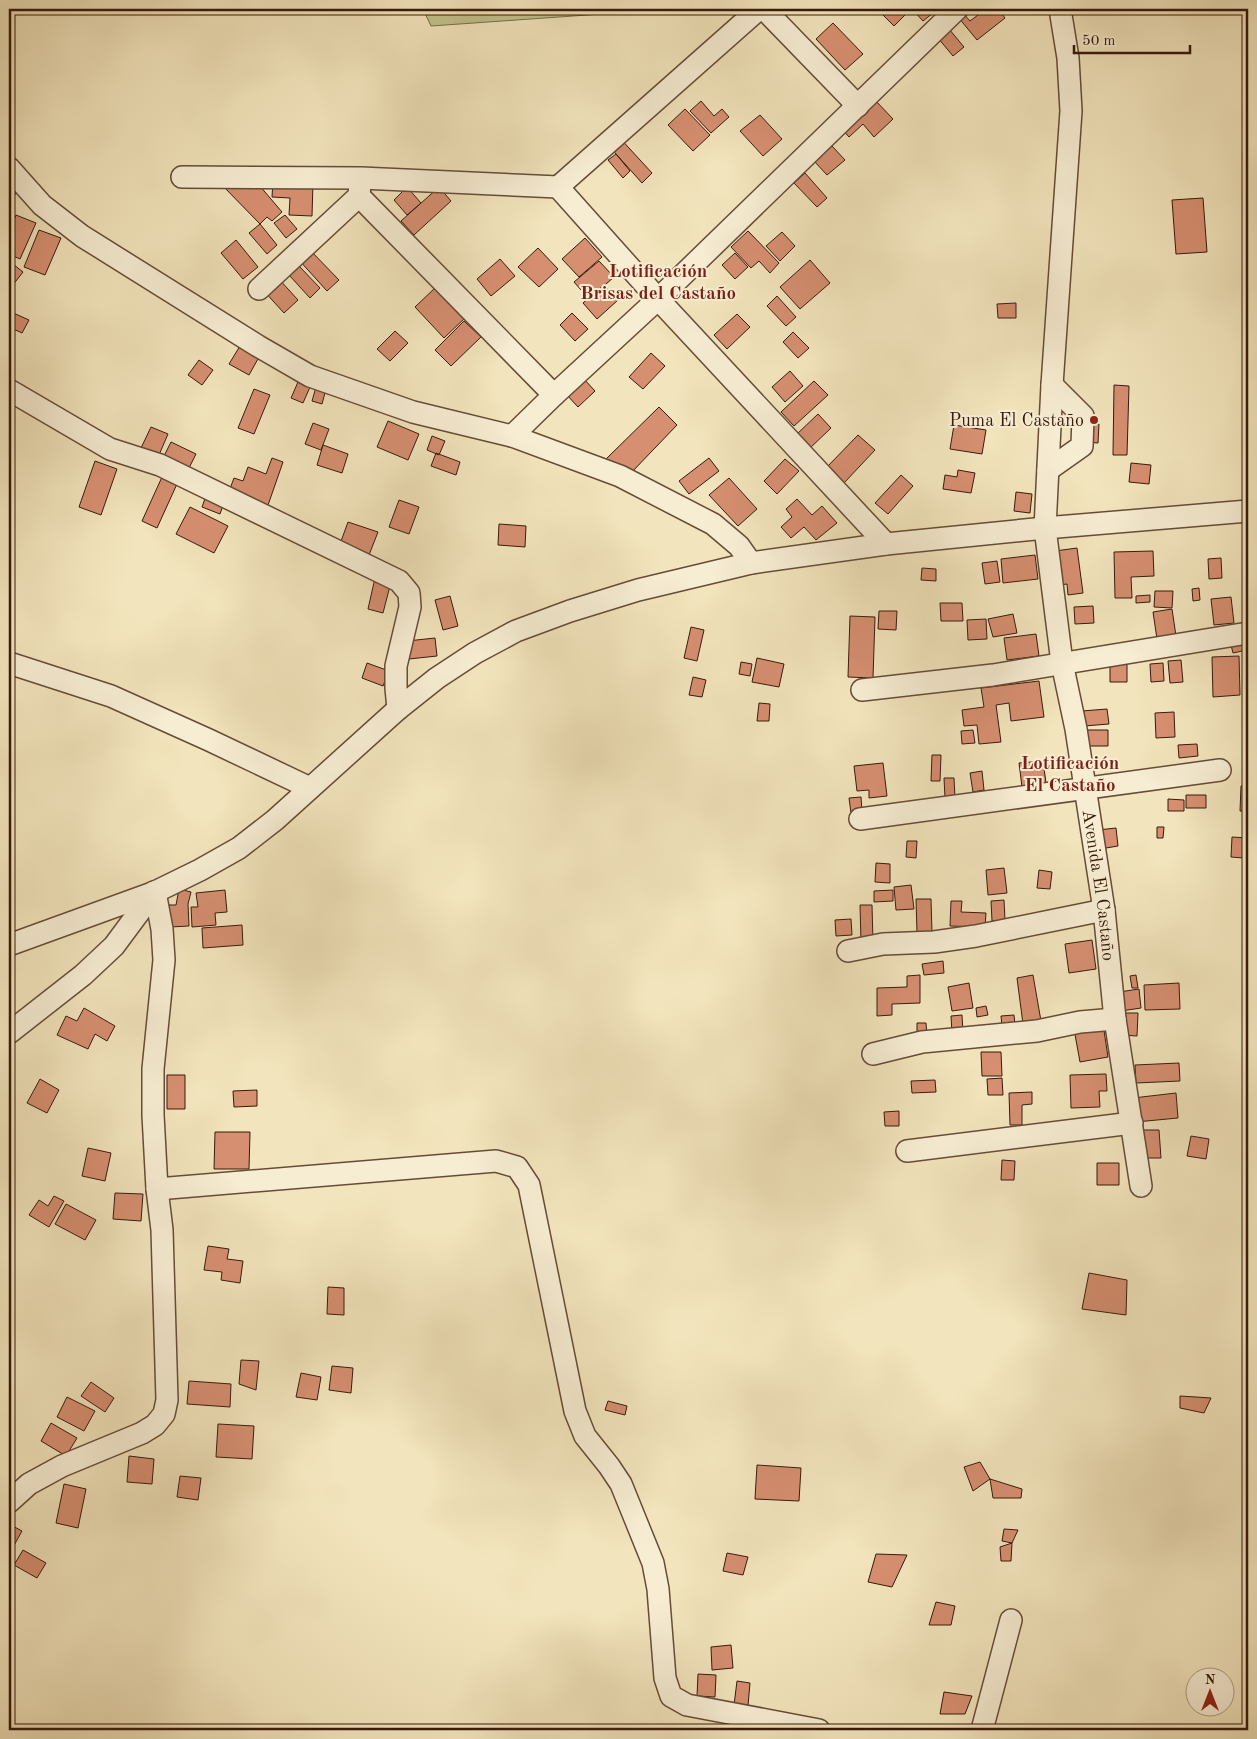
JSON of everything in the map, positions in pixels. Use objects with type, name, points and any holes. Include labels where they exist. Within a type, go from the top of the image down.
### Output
[{"type":"street","points":[[182,176],[360,187],[558,187],[758,9]]},
{"type":"street","points":[[764,9],[858,106]]},
{"type":"street","points":[[512,436],[658,299],[957,9]]},
{"type":"street","name":"Avenida El Castaño","points":[[1060,9],[1068,58],[1072,112],[1052,385],[1045,528],[1062,664],[1076,728],[1104,910],[1115,1019],[1141,1186]]},
{"type":"street","points":[[9,168],[42,205],[82,236],[258,346],[310,376],[413,412],[512,436],[620,476],[713,524],[739,546],[750,563]]},
{"type":"street","points":[[259,289],[360,187]]},
{"type":"street","points":[[360,187],[554,395]]},
{"type":"street","points":[[558,187],[658,299],[886,544]]},
{"type":"street","points":[[1048,470],[1082,446],[1083,416],[1052,385]]},
{"type":"street","points":[[9,390],[110,448],[160,464],[399,581],[409,592],[410,607],[396,666],[398,709]]},
{"type":"street","points":[[9,945],[155,892],[239,848],[275,820],[398,709],[437,678],[475,653],[516,632],[570,611],[638,590],[750,563],[886,544],[1248,511]]},
{"type":"street","points":[[862,690],[993,675],[1248,633]]},
{"type":"street","points":[[9,663],[111,696],[310,788]]},
{"type":"street","points":[[860,819],[1220,770]]},
{"type":"street","points":[[9,1033],[84,976],[114,946],[155,892]]},
{"type":"street","points":[[9,1502],[29,1484],[54,1470],[142,1433],[155,1425],[164,1414],[167,1400],[164,1274],[153,1115],[153,1069],[164,960],[162,929],[155,892]]},
{"type":"street","points":[[848,951],[884,944],[934,942],[976,936],[1104,910]]},
{"type":"street","points":[[873,1054],[922,1042],[1037,1031],[1080,1022],[1115,1019]]},
{"type":"street","points":[[907,1151],[1132,1123]]},
{"type":"street","points":[[157,1189],[496,1161],[517,1167],[529,1185],[576,1411],[585,1436],[621,1484],[653,1563],[658,1590],[665,1678],[671,1696],[687,1705],[819,1730]]},
{"type":"street","points":[[982,1730],[1011,1620]]},
{"type":"green space","points":[[423,9],[616,9],[616,13],[431,26]]},
{"type":"building","points":[[879,9],[901,9],[906,14],[894,26]]},
{"type":"building","points":[[912,9],[938,9],[923,21]]},
{"type":"building","points":[[986,9],[998,9],[1005,18],[977,40],[958,17],[963,13],[970,21]]},
{"type":"building","points":[[833,23],[863,54],[845,70],[816,39]]},
{"type":"building","points":[[949,29],[964,47],[953,56],[938,38]]},
{"type":"building","points":[[874,99],[893,119],[874,137],[863,124],[849,137],[842,129]]},
{"type":"building","points":[[701,101],[714,116],[722,109],[729,117],[711,133],[690,111]]},
{"type":"building","points":[[685,109],[710,135],[693,151],[668,125]]},
{"type":"building","points":[[760,115],[782,139],[763,156],[740,131]]},
{"type":"building","points":[[618,136],[652,173],[642,183],[608,145]]},
{"type":"building","points":[[832,146],[845,160],[827,175],[814,161]]},
{"type":"building","points":[[616,154],[630,171],[623,178],[608,160]]},
{"type":"building","points":[[805,173],[827,198],[817,207],[794,183]]},
{"type":"building","points":[[273,181],[313,182],[312,216],[289,215],[290,198],[272,197]]},
{"type":"building","points":[[9,182],[19,189],[10,201],[9,200]]},
{"type":"building","points":[[221,184],[259,185],[282,212],[272,221],[267,217],[260,224]]},
{"type":"building","points":[[407,187],[421,203],[407,215],[394,200]]},
{"type":"building","points":[[439,187],[451,201],[414,235],[401,221]]},
{"type":"building","points":[[1203,198],[1207,252],[1176,254],[1172,200]]},
{"type":"building","points":[[16,215],[36,223],[20,259],[9,254],[9,233]]},
{"type":"building","points":[[285,215],[297,229],[286,238],[274,223]]},
{"type":"building","points":[[260,224],[277,245],[267,254],[249,233]]},
{"type":"building","points":[[39,230],[61,238],[45,275],[24,267]]},
{"type":"building","points":[[748,231],[779,263],[770,273],[759,261],[751,268],[731,247]]},
{"type":"building","points":[[782,232],[795,246],[780,261],[766,246]]},
{"type":"building","points":[[585,238],[602,257],[579,277],[562,259]]},
{"type":"building","points":[[236,240],[258,267],[243,279],[221,253]]},
{"type":"building","points":[[538,248],[558,269],[539,287],[518,267]]},
{"type":"building","points":[[309,249],[339,280],[327,291],[298,259]]},
{"type":"building","points":[[735,253],[748,267],[735,279],[722,265]]},
{"type":"building","points":[[500,259],[515,276],[491,296],[477,279]]},
{"type":"building","points":[[810,260],[830,283],[800,309],[780,287]]},
{"type":"building","points":[[9,261],[23,272],[9,290]]},
{"type":"building","points":[[599,261],[614,277],[589,299],[574,282]]},
{"type":"building","points":[[299,266],[320,288],[310,298],[289,275]]},
{"type":"building","points":[[278,278],[298,300],[284,313],[263,290]]},
{"type":"building","points":[[604,285],[618,300],[597,319],[583,303]]},
{"type":"building","points":[[436,287],[465,318],[444,338],[415,307]]},
{"type":"building","points":[[777,296],[796,317],[786,326],[767,306]]},
{"type":"building","points":[[1016,303],[1016,318],[998,318],[997,304]]},
{"type":"building","points":[[11,312],[29,320],[22,333],[9,327]]},
{"type":"building","points":[[572,313],[588,329],[575,341],[560,325]]},
{"type":"building","points":[[737,314],[750,327],[727,349],[714,335]]},
{"type":"building","points":[[464,321],[481,337],[451,366],[435,350]]},
{"type":"building","points":[[395,331],[408,343],[390,361],[377,349]]},
{"type":"building","points":[[793,332],[809,348],[798,358],[783,342]]},
{"type":"building","points":[[240,346],[259,357],[249,375],[229,364]]},
{"type":"building","points":[[651,353],[665,366],[643,389],[629,377]]},
{"type":"building","points":[[199,360],[213,370],[202,385],[188,375]]},
{"type":"building","points":[[790,371],[803,386],[785,402],[772,387]]},
{"type":"building","points":[[583,378],[595,391],[578,407],[566,394]]},
{"type":"building","points":[[814,381],[828,395],[794,426],[781,412]]},
{"type":"building","points":[[298,382],[310,387],[303,403],[291,398]]},
{"type":"building","points":[[1114,385],[1129,386],[1127,455],[1113,455]]},
{"type":"building","points":[[316,387],[326,389],[322,404],[312,401]]},
{"type":"building","points":[[254,389],[270,395],[254,434],[238,428]]},
{"type":"building","points":[[659,407],[677,425],[630,474],[605,460]]},
{"type":"building","points":[[818,414],[831,428],[809,449],[796,435]]},
{"type":"building","points":[[388,421],[419,434],[408,460],[377,447]]},
{"type":"building","points":[[313,423],[329,429],[321,450],[305,444]]},
{"type":"building","points":[[1073,423],[1099,424],[1098,443],[1072,441]]},
{"type":"building","points":[[954,425],[986,430],[982,454],[950,449]]},
{"type":"building","points":[[151,427],[168,434],[159,455],[141,448]]},
{"type":"building","points":[[858,435],[875,450],[844,483],[827,467]]},
{"type":"building","points":[[432,436],[445,441],[439,455],[427,450]]},
{"type":"building","points":[[171,442],[196,454],[188,470],[163,458]]},
{"type":"building","points":[[323,445],[348,454],[342,473],[317,465]]},
{"type":"building","points":[[436,453],[460,462],[456,475],[431,466]]},
{"type":"building","points":[[272,458],[283,462],[267,508],[228,494],[234,478],[243,481],[248,467],[266,474]]},
{"type":"building","points":[[709,458],[719,471],[689,494],[679,481]]},
{"type":"building","points":[[785,459],[799,471],[777,494],[764,481]]},
{"type":"building","points":[[95,461],[117,469],[101,515],[79,507]]},
{"type":"building","points":[[1131,463],[1151,465],[1149,484],[1129,482]]},
{"type":"building","points":[[958,470],[975,473],[971,493],[943,489],[945,475],[957,477]]},
{"type":"building","points":[[901,475],[913,486],[888,514],[875,503]]},
{"type":"building","points":[[162,477],[177,484],[157,528],[142,521]]},
{"type":"building","points":[[729,478],[757,509],[738,526],[709,495]]},
{"type":"building","points":[[1016,492],[1032,494],[1030,513],[1014,511]]},
{"type":"building","points":[[207,493],[225,500],[220,514],[202,507]]},
{"type":"building","points":[[797,499],[812,515],[822,506],[837,523],[816,540],[804,527],[791,538],[781,527],[792,517],[786,509]]},
{"type":"building","points":[[399,500],[419,507],[409,534],[389,527]]},
{"type":"building","points":[[190,507],[228,526],[214,553],[176,534]]},
{"type":"building","points":[[348,522],[378,532],[369,555],[340,544]]},
{"type":"building","points":[[499,524],[526,526],[525,547],[498,545]]},
{"type":"building","points":[[1077,548],[1083,593],[1068,595],[1067,584],[1059,585],[1055,551]]},
{"type":"building","points":[[1153,551],[1154,576],[1131,577],[1132,598],[1115,598],[1114,552]]},
{"type":"building","points":[[1035,555],[1038,579],[1003,583],[1001,559]]},
{"type":"building","points":[[1221,558],[1222,578],[1209,579],[1208,559]]},
{"type":"building","points":[[997,561],[1000,582],[985,584],[982,563]]},
{"type":"building","points":[[922,568],[936,569],[936,581],[921,580]]},
{"type":"building","points":[[375,578],[391,582],[383,613],[368,609]]},
{"type":"building","points":[[1199,588],[1200,600],[1193,601],[1192,589]]},
{"type":"building","points":[[1155,591],[1173,591],[1172,608],[1154,607]]},
{"type":"building","points":[[1150,595],[1150,602],[1136,603],[1136,596]]},
{"type":"building","points":[[450,596],[458,626],[443,630],[435,600]]},
{"type":"building","points":[[1231,597],[1234,623],[1214,625],[1211,599]]},
{"type":"building","points":[[940,603],[962,603],[963,621],[941,621]]},
{"type":"building","points":[[1093,606],[1094,623],[1075,624],[1074,607]]},
{"type":"building","points":[[9,607],[13,609],[9,619]]},
{"type":"building","points":[[1172,609],[1176,636],[1157,639],[1153,612]]},
{"type":"building","points":[[879,611],[897,611],[896,630],[878,629]]},
{"type":"building","points":[[1013,614],[1017,633],[993,637],[988,619]]},
{"type":"building","points":[[850,616],[875,617],[873,678],[848,677]]},
{"type":"building","points":[[986,619],[987,639],[968,640],[967,620]]},
{"type":"building","points":[[691,627],[704,630],[697,661],[684,658]]},
{"type":"building","points":[[1036,634],[1039,656],[1007,660],[1004,638]]},
{"type":"building","points":[[435,638],[437,656],[409,659],[407,641]]},
{"type":"building","points":[[1244,638],[1247,650],[1233,653],[1230,641]]},
{"type":"building","points":[[1239,656],[1240,695],[1213,697],[1212,657]]},
{"type":"building","points":[[757,658],[784,664],[779,687],[752,682]]},
{"type":"building","points":[[1181,660],[1183,682],[1170,683],[1168,661]]},
{"type":"building","points":[[1110,661],[1127,661],[1127,682],[1110,682]]},
{"type":"building","points":[[741,662],[752,664],[750,676],[739,674]]},
{"type":"building","points":[[367,663],[389,671],[383,686],[362,678]]},
{"type":"building","points":[[1163,663],[1164,681],[1151,682],[1150,664]]},
{"type":"building","points":[[693,677],[706,680],[702,697],[689,695]]},
{"type":"building","points":[[1039,681],[1044,717],[1011,721],[1009,703],[996,705],[1001,742],[979,744],[977,725],[964,726],[962,710],[984,707],[981,688]]},
{"type":"building","points":[[759,703],[770,704],[769,721],[757,721]]},
{"type":"building","points":[[1107,709],[1109,724],[1084,726],[1082,711]]},
{"type":"building","points":[[1174,712],[1175,737],[1156,738],[1155,713]]},
{"type":"building","points":[[973,730],[975,743],[962,744],[961,731]]},
{"type":"building","points":[[1086,730],[1108,730],[1108,746],[1086,746]]},
{"type":"building","points":[[1197,744],[1198,756],[1179,758],[1178,745]]},
{"type":"building","points":[[932,755],[941,755],[940,781],[931,781]]},
{"type":"building","points":[[1043,761],[1046,783],[1022,787],[1019,763]]},
{"type":"building","points":[[883,763],[887,796],[869,798],[869,790],[857,791],[854,766]]},
{"type":"building","points":[[982,771],[984,790],[973,792],[970,773]]},
{"type":"building","points":[[944,778],[954,778],[955,798],[945,798]]},
{"type":"building","points":[[1241,786],[1248,786],[1248,811],[1240,811]]},
{"type":"building","points":[[1186,795],[1206,795],[1206,808],[1186,808]]},
{"type":"building","points":[[861,797],[862,812],[851,813],[849,798]]},
{"type":"building","points":[[1168,799],[1184,800],[1184,811],[1168,811]]},
{"type":"building","points":[[1157,827],[1164,827],[1163,838],[1157,838]]},
{"type":"building","points":[[1116,828],[1118,846],[1100,849],[1098,830]]},
{"type":"building","points":[[1232,837],[1248,838],[1248,856],[1243,855],[1243,858],[1231,857]]},
{"type":"building","points":[[907,841],[917,841],[916,858],[906,857]]},
{"type":"building","points":[[876,863],[890,864],[890,883],[875,882]]},
{"type":"building","points":[[1004,868],[1007,893],[988,895],[986,870]]},
{"type":"building","points":[[1039,870],[1052,872],[1050,889],[1037,888]]},
{"type":"building","points":[[911,885],[914,909],[896,910],[894,887]]},
{"type":"building","points":[[179,889],[191,892],[188,904],[189,926],[170,927],[169,905],[176,905]]},
{"type":"building","points":[[225,890],[227,912],[215,913],[216,925],[192,927],[191,907],[198,907],[196,893]]},
{"type":"building","points":[[893,890],[893,901],[874,902],[874,891]]},
{"type":"building","points":[[916,899],[931,899],[932,933],[917,933]]},
{"type":"building","points":[[1004,900],[1005,920],[992,921],[991,901]]},
{"type":"building","points":[[951,901],[962,901],[961,912],[986,913],[985,927],[950,926]]},
{"type":"building","points":[[860,905],[872,905],[873,942],[861,942]]},
{"type":"building","points":[[851,919],[852,935],[836,936],[835,920]]},
{"type":"building","points":[[242,925],[243,945],[203,948],[202,928]]},
{"type":"building","points":[[1092,940],[1096,969],[1069,973],[1065,944]]},
{"type":"building","points":[[943,961],[944,973],[924,975],[922,964]]},
{"type":"building","points":[[920,975],[920,1003],[892,1004],[892,1015],[877,1016],[877,988],[907,987],[907,976]]},
{"type":"building","points":[[1033,975],[1041,1021],[1023,1024],[1017,978]]},
{"type":"building","points":[[1136,975],[1138,988],[1132,988],[1130,976]]},
{"type":"building","points":[[969,983],[973,1008],[952,1011],[948,987]]},
{"type":"building","points":[[1179,983],[1180,1009],[1145,1010],[1144,985]]},
{"type":"building","points":[[1139,989],[1141,1008],[1121,1011],[1119,992]]},
{"type":"building","points":[[986,1006],[988,1015],[977,1017],[976,1008]]},
{"type":"building","points":[[84,1008],[115,1026],[107,1041],[95,1034],[88,1049],[57,1035],[66,1016],[77,1021]]},
{"type":"building","points":[[1123,1013],[1138,1013],[1137,1036],[1121,1035]]},
{"type":"building","points":[[962,1015],[963,1033],[952,1034],[951,1016]]},
{"type":"building","points":[[1014,1015],[1015,1025],[1002,1026],[1001,1016]]},
{"type":"building","points":[[917,1023],[926,1023],[927,1036],[917,1037]]},
{"type":"building","points":[[1103,1024],[1108,1057],[1080,1062],[1074,1029]]},
{"type":"building","points":[[981,1052],[1001,1052],[1002,1076],[982,1076]]},
{"type":"building","points":[[1179,1063],[1180,1081],[1136,1083],[1135,1065]]},
{"type":"building","points":[[1106,1074],[1107,1091],[1099,1091],[1100,1107],[1071,1108],[1070,1075]]},
{"type":"building","points":[[167,1075],[185,1075],[185,1109],[167,1109]]},
{"type":"building","points":[[1002,1078],[1003,1095],[988,1095],[987,1079]]},
{"type":"building","points":[[40,1079],[59,1090],[47,1113],[27,1103]]},
{"type":"building","points":[[935,1080],[936,1092],[912,1093],[911,1081]]},
{"type":"building","points":[[257,1090],[257,1106],[234,1107],[233,1091]]},
{"type":"building","points":[[1032,1092],[1032,1104],[1022,1105],[1022,1125],[1010,1125],[1009,1093]]},
{"type":"building","points":[[1176,1093],[1178,1118],[1136,1122],[1133,1098]]},
{"type":"building","points":[[899,1111],[899,1126],[885,1126],[884,1112]]},
{"type":"building","points":[[1143,1130],[1159,1130],[1161,1158],[1145,1158]]},
{"type":"building","points":[[215,1132],[250,1132],[249,1169],[214,1169]]},
{"type":"building","points":[[1191,1136],[1209,1139],[1206,1159],[1187,1156]]},
{"type":"building","points":[[88,1148],[111,1153],[105,1181],[82,1176]]},
{"type":"building","points":[[1002,1160],[1015,1161],[1014,1180],[1001,1180]]},
{"type":"building","points":[[1097,1163],[1119,1163],[1119,1185],[1097,1185]]},
{"type":"building","points":[[115,1193],[143,1194],[141,1221],[113,1219]]},
{"type":"building","points":[[54,1196],[64,1201],[49,1227],[29,1215],[39,1200],[48,1206]]},
{"type":"building","points":[[66,1204],[96,1220],[85,1240],[55,1224]]},
{"type":"building","points":[[208,1246],[229,1249],[227,1259],[243,1261],[240,1283],[221,1280],[222,1272],[204,1270]]},
{"type":"building","points":[[1089,1273],[1127,1280],[1126,1315],[1082,1309]]},
{"type":"building","points":[[328,1287],[344,1288],[344,1315],[327,1314]]},
{"type":"building","points":[[241,1360],[259,1361],[256,1390],[239,1384]]},
{"type":"building","points":[[332,1366],[353,1368],[351,1393],[329,1390]]},
{"type":"building","points":[[301,1373],[321,1377],[317,1400],[296,1397]]},
{"type":"building","points":[[189,1381],[231,1384],[230,1407],[187,1404]]},
{"type":"building","points":[[91,1382],[114,1398],[105,1412],[81,1396]]},
{"type":"building","points":[[1180,1396],[1211,1398],[1204,1413],[1180,1408]]},
{"type":"building","points":[[67,1397],[95,1411],[84,1431],[57,1417]]},
{"type":"building","points":[[608,1401],[627,1406],[625,1415],[605,1410]]},
{"type":"building","points":[[51,1423],[77,1438],[66,1456],[41,1441]]},
{"type":"building","points":[[218,1424],[254,1426],[252,1459],[216,1457]]},
{"type":"building","points":[[129,1456],[154,1459],[152,1484],[127,1482]]},
{"type":"building","points":[[980,1462],[990,1479],[973,1491],[964,1467]]},
{"type":"building","points":[[757,1465],[801,1468],[799,1501],[755,1499]]},
{"type":"building","points":[[180,1476],[201,1478],[198,1500],[177,1497]]},
{"type":"building","points":[[990,1479],[1022,1489],[1021,1498],[993,1498]]},
{"type":"building","points":[[64,1484],[86,1489],[78,1528],[56,1523]]},
{"type":"building","points":[[9,1524],[22,1531],[12,1549],[9,1547]]},
{"type":"building","points":[[1004,1529],[1018,1530],[1012,1543],[1002,1541]]},
{"type":"building","points":[[1012,1543],[1011,1561],[1001,1561],[1000,1547]]},
{"type":"building","points":[[23,1550],[46,1563],[37,1578],[14,1565]]},
{"type":"building","points":[[727,1553],[748,1557],[743,1575],[723,1571]]},
{"type":"building","points":[[876,1554],[907,1555],[892,1587],[868,1582]]},
{"type":"building","points":[[936,1602],[955,1606],[951,1625],[929,1625]]},
{"type":"building","points":[[731,1645],[733,1668],[712,1670],[711,1647]]},
{"type":"building","points":[[698,1674],[716,1675],[715,1697],[697,1696]]},
{"type":"building","points":[[737,1681],[750,1683],[748,1706],[734,1705]]},
{"type":"building","points":[[944,1692],[972,1696],[965,1714],[940,1714]]},
{"type":"place","name":"Puma El Castaño","points":[[1094,420]]},
{"type":"district","name":"Lotificación Brisas del Castaño","points":[[658,281]]},
{"type":"district","name":"Lotificación El Castaño","points":[[1070,773]]}]
